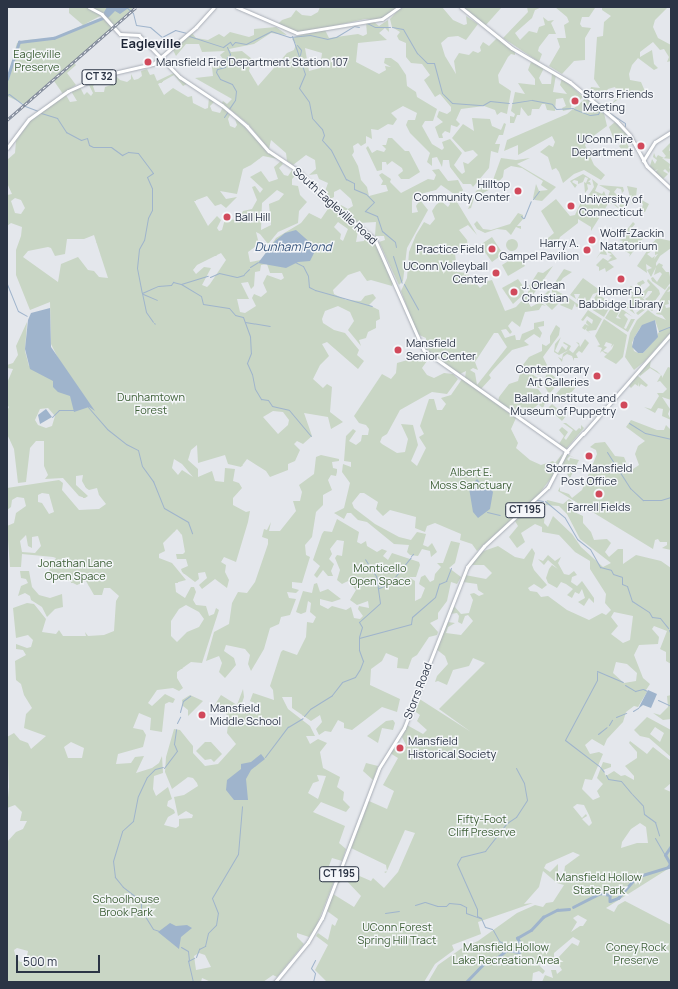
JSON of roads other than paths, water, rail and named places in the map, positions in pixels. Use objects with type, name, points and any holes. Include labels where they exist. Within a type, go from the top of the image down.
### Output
[{"type":"main road","name":"South Eagleville Road","points":[[89,7],[107,19],[120,34],[137,33],[162,56],[180,77],[225,107],[247,126],[269,151],[299,171],[323,197],[375,239],[424,350],[568,451]]},
{"type":"main road","name":"CT 32","points":[[7,148],[25,123],[39,111],[81,84],[107,74],[146,67],[162,56],[214,7]]},
{"type":"main road","points":[[238,7],[297,33],[382,19],[399,7]]},
{"type":"main road","points":[[461,7],[511,47],[570,82],[617,121],[630,135],[647,166],[671,188]]},
{"type":"main road","points":[[644,162],[656,142],[671,132]]},
{"type":"main road","name":"Storrs Road","points":[[275,982],[308,942],[322,918],[378,773],[404,728],[467,567],[484,546],[548,487],[568,451],[671,334]]},
{"type":"water","points":[[107,7],[130,7],[120,14],[115,11],[108,18],[103,14]]},
{"type":"water","name":"Dunham Pond","points":[[296,230],[313,245],[314,253],[310,261],[298,262],[286,268],[258,263],[275,241],[285,233]]},
{"type":"water","points":[[50,308],[51,347],[95,411],[89,407],[74,412],[70,396],[58,392],[53,387],[53,381],[30,369],[25,349],[28,320],[31,313]]},
{"type":"water","points":[[655,320],[658,337],[643,353],[638,353],[632,347],[634,338],[642,325]]},
{"type":"water","points":[[46,409],[52,417],[40,424],[38,415]]},
{"type":"water","points":[[477,479],[483,487],[490,488],[493,492],[490,509],[478,518],[473,512],[469,488]]},
{"type":"water","points":[[648,690],[657,694],[651,708],[643,705],[638,709]]},
{"type":"water","points":[[261,754],[265,759],[251,770],[246,779],[248,800],[234,800],[226,790],[227,780],[241,769],[241,764],[251,762]]},
{"type":"water","points":[[170,923],[176,926],[187,925],[192,928],[181,937],[179,949],[158,932]]},
{"type":"waterway","points":[[126,7],[133,13],[136,25],[150,27],[162,37],[175,30],[186,33]]},
{"type":"waterway","points":[[7,79],[19,42],[54,38],[105,17]]},
{"type":"waterway","points":[[367,23],[375,27],[390,27]]},
{"type":"waterway","points":[[189,36],[223,47],[230,42],[232,45],[235,42],[246,44],[271,31],[290,37],[310,35],[327,39],[336,37],[354,26],[359,27]]},
{"type":"waterway","points":[[392,27],[403,29],[417,53],[427,63],[434,63],[442,93],[452,103],[483,105],[490,101],[509,103]]},
{"type":"waterway","points":[[292,36],[305,74],[299,88],[309,102],[312,118],[322,129],[324,135],[322,140],[331,150],[346,179],[354,183],[354,189],[366,194],[374,202],[365,211],[377,216],[382,231],[395,242],[396,247]]},
{"type":"waterway","points":[[297,45],[301,50],[300,55]]},
{"type":"waterway","points":[[227,47],[230,54],[228,59],[227,57],[225,67],[217,69],[216,72],[220,79],[232,84],[236,91],[235,100],[229,109]]},
{"type":"waterway","points":[[7,95],[9,94],[25,106],[38,111]]},
{"type":"waterway","points":[[512,103],[532,100],[552,104],[556,109],[573,108]]},
{"type":"waterway","points":[[574,109],[590,115],[598,114],[600,110],[603,112]]},
{"type":"waterway","points":[[224,117],[228,111]]},
{"type":"waterway","points":[[608,112],[625,123],[625,126]]},
{"type":"waterway","points":[[41,113],[57,118],[66,132],[81,140],[87,138],[89,145],[93,147],[111,147],[122,155],[128,152],[138,153],[153,173],[147,177],[152,188],[152,210],[148,218],[144,240],[139,249],[137,268],[142,293],[158,286],[171,285],[173,282],[181,284],[208,276]]},
{"type":"waterway","points":[[624,130],[630,139]]},
{"type":"waterway","points":[[533,199],[539,191]]},
{"type":"waterway","points":[[524,218],[531,201]]},
{"type":"waterway","points":[[393,256],[402,283]]},
{"type":"waterway","points":[[250,267],[258,262]]},
{"type":"waterway","points":[[295,262],[303,266],[308,276],[309,287],[372,306]]},
{"type":"waterway","points":[[244,274],[249,269]]},
{"type":"waterway","points":[[210,277],[219,273],[237,277],[244,275]]},
{"type":"waterway","points":[[7,284],[18,311],[27,316]]},
{"type":"waterway","points":[[181,284],[201,296],[203,304],[229,308],[235,315],[243,317],[250,336],[251,353],[247,363],[252,374],[255,389],[261,399],[268,400],[272,406],[289,410],[311,436]]},
{"type":"waterway","points":[[404,284],[418,309]]},
{"type":"waterway","points":[[142,293],[146,312],[153,322]]},
{"type":"waterway","points":[[143,294],[157,300]]},
{"type":"waterway","points":[[245,322],[270,326]]},
{"type":"waterway","points":[[659,331],[669,327],[671,329]]},
{"type":"waterway","points":[[88,407],[107,429],[126,444],[138,450],[142,466],[153,481],[164,508],[188,522],[192,533]]},
{"type":"waterway","points":[[52,417],[59,410],[74,410]]},
{"type":"waterway","points":[[629,423],[645,433],[671,439]]},
{"type":"waterway","points":[[607,452],[630,488],[643,500],[661,500],[671,497]]},
{"type":"waterway","points":[[537,500],[543,501]]},
{"type":"waterway","points":[[545,501],[565,518],[577,539],[590,549],[600,567],[611,570],[613,574],[622,577],[622,584],[627,586],[632,601],[649,612],[652,617],[660,618],[668,628]]},
{"type":"waterway","points":[[487,512],[500,515]]},
{"type":"waterway","points":[[379,588],[390,583],[411,557]]},
{"type":"waterway","points":[[359,637],[362,627],[359,622],[380,603],[376,576],[365,559]]},
{"type":"waterway","points":[[304,716],[310,709],[332,695],[342,682],[355,677],[363,661],[359,650],[359,638],[411,624],[412,617],[435,597],[439,584],[446,581],[451,568]]},
{"type":"waterway","points":[[669,630],[671,635]]},
{"type":"waterway","points":[[597,671],[623,682]]},
{"type":"waterway","points":[[597,672],[597,680],[565,740],[599,766]]},
{"type":"waterway","points":[[625,685],[635,691],[643,689],[647,691]]},
{"type":"waterway","points":[[180,712],[183,701],[190,696]]},
{"type":"waterway","points":[[658,700],[671,706]]},
{"type":"waterway","points":[[633,711],[638,708]]},
{"type":"waterway","points":[[616,717],[626,713]]},
{"type":"waterway","points":[[177,723],[180,717]]},
{"type":"waterway","points":[[265,757],[288,727],[303,718]]},
{"type":"waterway","points":[[609,725],[612,720]]},
{"type":"waterway","points":[[598,734],[607,727]]},
{"type":"waterway","points":[[164,768],[177,751],[174,744],[176,729]]},
{"type":"waterway","points":[[159,931],[153,929],[141,910],[141,901],[123,887],[115,877],[113,861],[122,831],[133,821],[138,796],[147,777],[155,769],[163,767]]},
{"type":"waterway","points":[[600,767],[604,772]]},
{"type":"waterway","points":[[492,929],[485,927],[481,918],[477,916],[477,909],[457,864],[461,857],[485,851],[507,823],[516,817],[527,800],[524,783],[516,768]]},
{"type":"waterway","points":[[606,775],[608,779],[621,781],[631,793]]},
{"type":"waterway","points":[[632,794],[643,806],[644,814],[655,822],[659,835]]},
{"type":"waterway","points":[[196,957],[199,949],[205,946],[208,933],[216,925],[218,913],[212,898],[238,854],[242,806]]},
{"type":"waterway","points":[[655,838],[665,855]]},
{"type":"waterway","points":[[573,907],[600,893],[610,895],[610,901],[618,898],[636,877],[668,867],[670,864],[665,855],[671,846]]},
{"type":"waterway","points":[[415,905],[425,902],[437,906],[446,906],[449,903],[460,904],[466,907],[466,913],[480,918]]},
{"type":"waterway","points":[[466,982],[486,961],[492,962],[507,950],[519,952],[522,947],[517,938],[531,930],[543,917],[557,910],[569,909]]},
{"type":"waterway","points":[[385,913],[399,911]]},
{"type":"waterway","points":[[493,930],[499,941],[507,945],[507,950]]},
{"type":"waterway","points":[[181,947],[188,951],[189,960]]},
{"type":"waterway","points":[[193,982],[188,961],[194,958]]},
{"type":"waterway","points":[[313,982],[315,973],[311,968],[315,960]]},
{"type":"railway","points":[[7,120],[136,7]]},
{"type":"place","name":"Mansfield Fire Department Station 107","points":[[148,62]]},
{"type":"place","name":"Storrs Friends Meeting","points":[[575,101]]},
{"type":"place","name":"UConn Fire Department","points":[[641,146]]},
{"type":"place","name":"Hilltop Community Center","points":[[518,191]]},
{"type":"place","name":"University of Connecticut","points":[[571,206]]},
{"type":"place","name":"Ball Hill","points":[[227,217]]},
{"type":"place","name":"Wolff-Zackin Natatorium","points":[[592,240]]},
{"type":"place","name":"Practice Field","points":[[492,249]]},
{"type":"place","name":"Harry A. Gampel Pavilion","points":[[587,250]]},
{"type":"place","name":"UConn Volleyball Center","points":[[496,273]]},
{"type":"place","name":"Homer D. Babbidge Library","points":[[621,279]]},
{"type":"place","name":"J. Orlean Christian","points":[[514,292]]},
{"type":"place","name":"Mansfield Senior Center","points":[[398,350]]},
{"type":"place","name":"Contemporary Art Galleries","points":[[597,376]]},
{"type":"place","name":"Ballard Institute and Museum of Puppetry","points":[[624,405]]},
{"type":"place","name":"Storrs–Mansfield Post Office","points":[[589,456]]},
{"type":"place","name":"Farrell Fields","points":[[599,494]]},
{"type":"place","name":"Mansfield Middle School","points":[[202,715]]},
{"type":"place","name":"Mansfield Historical Society","points":[[400,748]]},
{"type":"district","name":"Eagleville","points":[[151,43]]},
{"type":"park label","name":"Eagleville Preserve","points":[[37,61]]},
{"type":"park label","name":"Dunhamtown Forest","points":[[151,404]]},
{"type":"park label","name":"Albert E. Moss Sanctuary","points":[[471,479]]},
{"type":"park label","name":"Jonathan Lane Open Space","points":[[75,570]]},
{"type":"park label","name":"Monticello Open Space","points":[[380,575]]},
{"type":"park label","name":"Fifty-Foot Cliff Preserve","points":[[482,826]]},
{"type":"park label","name":"Mansfield Hollow State Park","points":[[599,884]]},
{"type":"park label","name":"Schoolhouse Brook Park","points":[[126,906]]},
{"type":"park label","name":"UConn Forest Spring Hill Tract","points":[[397,934]]},
{"type":"park label","name":"Mansfield Hollow Lake Recreation Area","points":[[506,954]]},
{"type":"park label","name":"Coney Rock Preserve","points":[[636,954]]}]
